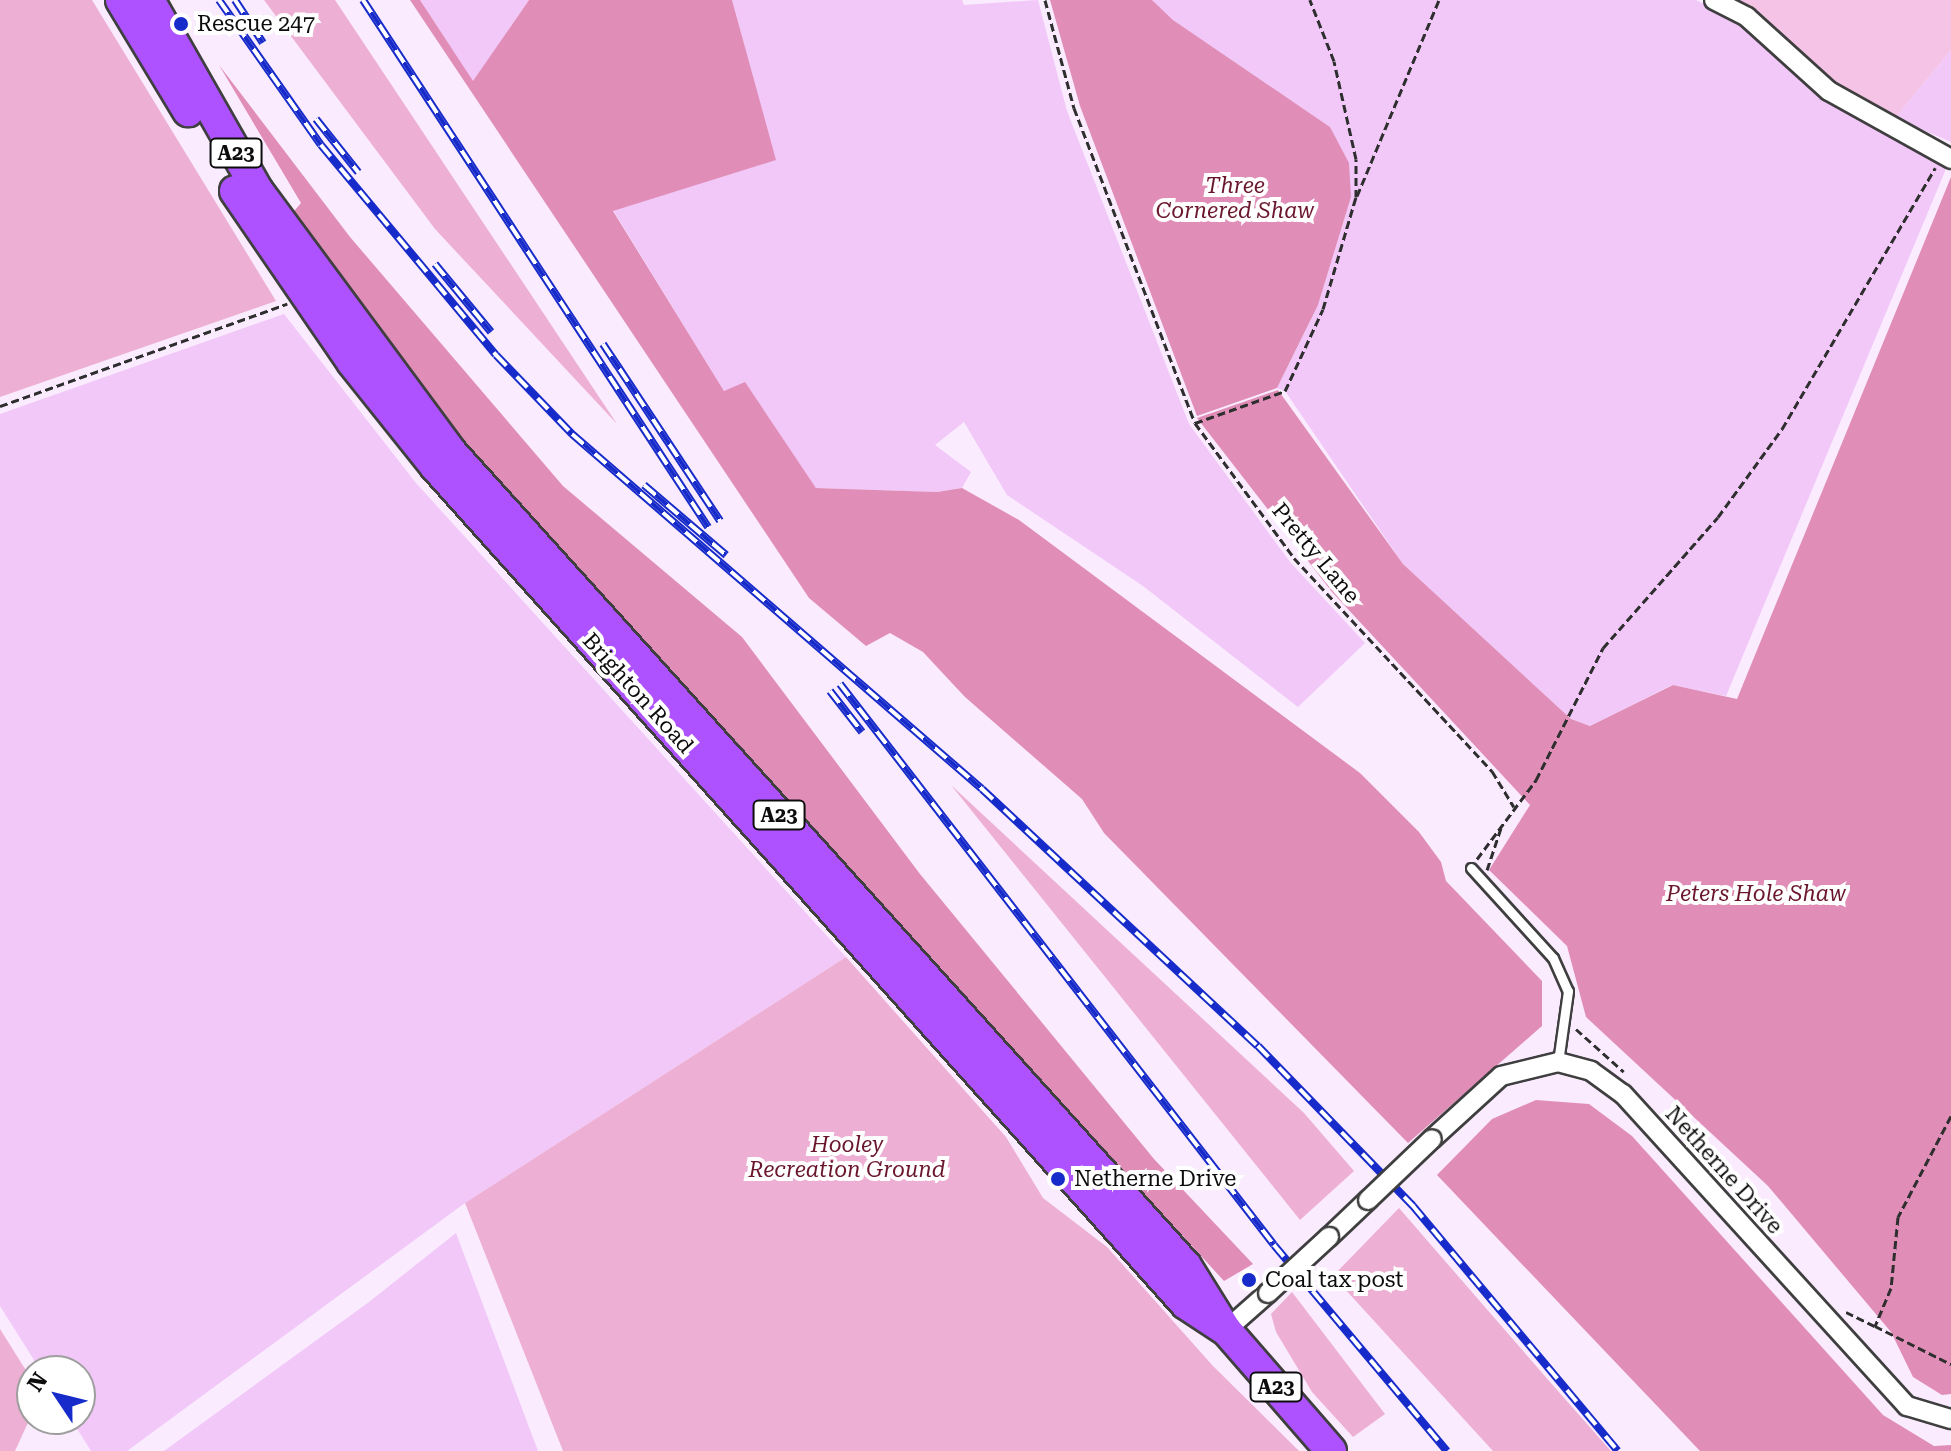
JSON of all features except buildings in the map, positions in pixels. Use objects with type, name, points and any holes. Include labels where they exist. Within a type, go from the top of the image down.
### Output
[{"type":"highway","name":"Brighton Road","points":[[121,0],[302,294],[435,466],[1186,1304],[1226,1330]]},
{"type":"highway","name":"Brighton Road","points":[[149,0],[258,191],[451,452],[1186,1266],[1226,1330],[1326,1449]]},
{"type":"street","points":[[1714,0],[1747,17],[1829,91],[1947,157]]},
{"type":"street","points":[[1226,1330],[1501,1076],[1558,1062]]},
{"type":"street","name":"Netherne Drive","points":[[1558,1062],[1591,1071],[1623,1094],[1907,1406],[1951,1419]]},
{"type":"lane","points":[[1471,868],[1553,958],[1568,991],[1558,1062]]},
{"type":"path","name":"Pretty Lane","points":[[1045,0],[1074,108],[1195,423],[1217,461],[1294,558],[1492,771],[1514,807]]},
{"type":"path","points":[[1310,0],[1334,61],[1356,159],[1356,197]]},
{"type":"path","points":[[1195,423],[1285,391],[1323,309],[1356,197],[1439,0]]},
{"type":"path","points":[[1471,868],[1514,807],[1524,798],[1571,719],[1603,648],[1718,517],[1782,429],[1947,157]]},
{"type":"path","points":[[0,406],[289,303]]},
{"type":"path","points":[[1482,880],[1502,826]]},
{"type":"path","points":[[1951,1116],[1898,1217],[1891,1288],[1875,1326],[1951,1364]]},
{"type":"shaded area","points":[[420,0],[529,0],[473,82]]},
{"type":"shaded area","points":[[732,0],[962,0],[964,5],[1038,0],[1067,111],[1189,424],[1290,562],[1365,643],[1298,707],[1143,586],[1007,495],[964,422],[935,445],[971,472],[962,488],[937,492],[816,488],[745,383],[724,391],[613,210],[775,160]]},
{"type":"shaded area","points":[[1152,0],[1696,0],[1741,24],[1824,96],[1948,164],[1726,696],[1672,685],[1590,726],[1571,719],[1403,564],[1285,391],[1277,388],[1318,305],[1351,197],[1330,127],[1173,20]]},
{"type":"shaded area","points":[[1736,0],[1951,0],[1951,50],[1895,118],[1838,84],[1757,11]]},
{"type":"shaded area","points":[[1951,50],[1951,142],[1895,118]]},
{"type":"shaded area","points":[[284,314],[416,483],[846,957],[465,1203],[127,1451],[91,1451],[81,1435],[96,1435],[96,1355],[31,1355],[0,1306],[0,414]]},
{"type":"shaded area","points":[[456,1233],[538,1451],[164,1451],[369,1302]]},
{"type":"green space","points":[[0,0],[92,0],[276,301],[0,397]]},
{"type":"green space","points":[[264,0],[335,0],[617,424],[435,229]]},
{"type":"green space","points":[[410,0],[420,0],[473,81],[529,0],[732,0],[776,160],[613,211],[724,391],[745,382],[816,488],[937,492],[962,488],[1019,520],[1360,773],[1419,832],[1441,862],[1446,881],[1542,981],[1542,1026],[1408,1143],[1104,833],[1082,799],[965,697],[923,652],[890,633],[866,646],[809,598]]},
{"type":"green space","name":"Three Cornered Shaw","points":[[1050,0],[1152,0],[1173,20],[1330,127],[1349,163],[1351,197],[1318,305],[1277,388],[1197,416],[1080,106]]},
{"type":"green space","points":[[219,65],[350,237],[563,486],[742,637],[920,874],[1154,1159],[1253,1264],[1224,1281],[461,448],[289,217],[301,203]]},
{"type":"green space","name":"Peters Hole Shaw","points":[[1951,177],[1951,1394],[1942,1395],[1913,1377],[1891,1332],[1768,1186],[1586,1017],[1567,946],[1489,870],[1530,805],[1332,592],[1197,418],[1278,390],[1403,564],[1571,719],[1590,726],[1673,685],[1737,699]]},
{"type":"green space","points":[[951,785],[1304,1113],[1354,1171],[1300,1220]]},
{"type":"green space","name":"Hooley Recreation Ground","points":[[846,957],[1006,1137],[1043,1198],[1107,1247],[1213,1366],[1299,1451],[563,1451],[465,1203]]},
{"type":"green space","points":[[1536,1100],[1589,1104],[1632,1136],[1883,1415],[1934,1446],[1951,1445],[1951,1451],[1700,1451],[1437,1175],[1492,1119]]},
{"type":"green space","points":[[1399,1208],[1611,1451],[1493,1451],[1333,1276]]},
{"type":"green space","points":[[1292,1292],[1385,1414],[1353,1437],[1312,1392],[1276,1332],[1271,1314]]},
{"type":"green space","points":[[0,1329],[16,1355],[16,1435],[22,1435],[15,1451],[0,1451]]},
{"type":"railway","points":[[219,0],[321,145],[496,355],[572,434],[982,789],[1258,1046],[1413,1206],[1618,1451]]},
{"type":"railway","points":[[235,0],[263,43]]},
{"type":"railway","points":[[363,0],[708,527]]},
{"type":"railway","points":[[316,119],[358,172]]},
{"type":"railway","points":[[435,264],[491,332]]},
{"type":"railway","points":[[603,344],[720,521]]},
{"type":"railway","points":[[644,485],[726,555]]},
{"type":"railway","points":[[840,684],[1274,1245],[1447,1451]]},
{"type":"railway","points":[[830,691],[862,732]]},
{"type":"place","name":"Rescue 247","points":[[181,24]]},
{"type":"place","name":"Netherne Drive","points":[[1058,1179]]},
{"type":"place","name":"Coal tax post","points":[[1249,1280]]}]
